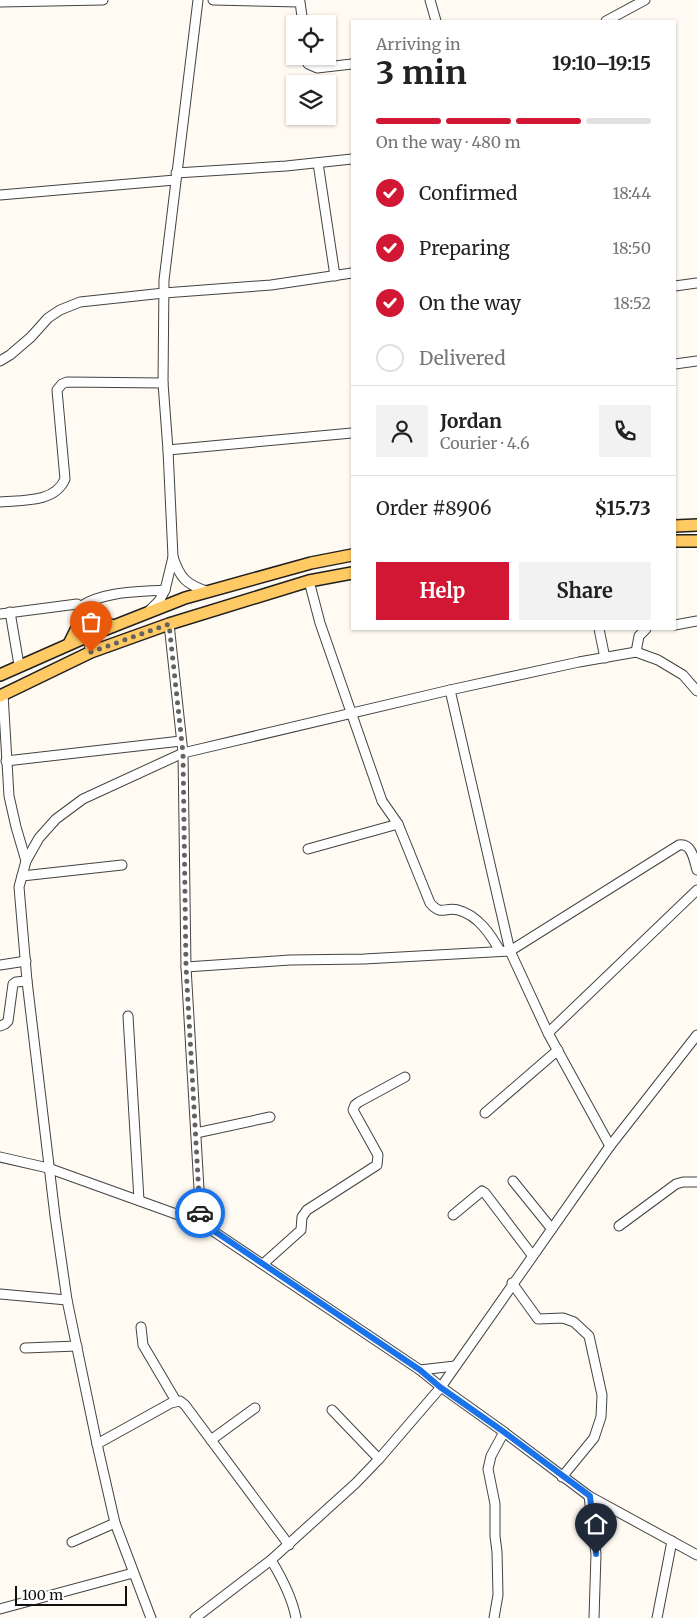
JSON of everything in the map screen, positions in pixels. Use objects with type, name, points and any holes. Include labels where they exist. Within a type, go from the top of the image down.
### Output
[{"type":"main road","points":[[676,523],[697,525]]},
{"type":"main road","points":[[676,541],[697,541]]},
{"type":"main road","points":[[0,675],[19,665],[113,626],[206,591],[311,563],[351,555]]},
{"type":"main road","points":[[1,695],[94,651],[169,624],[309,581],[351,573]]},
{"type":"main road","points":[[69,644],[83,612],[113,626]]},
{"type":"street","points":[[0,2],[103,0]]},
{"type":"street","points":[[148,612],[159,601],[166,590],[173,557],[163,383],[164,293],[175,176],[198,0]]},
{"type":"street","points":[[213,0],[300,1],[302,15]]},
{"type":"street","points":[[430,0],[436,20]]},
{"type":"street","points":[[608,20],[644,0]]},
{"type":"street","points":[[310,65],[317,68],[351,64]]},
{"type":"street","points":[[0,195],[351,159]]},
{"type":"street","points":[[318,163],[335,276]]},
{"type":"street","points":[[0,361],[31,337],[48,318],[60,310],[80,302],[164,293],[271,285],[351,273]]},
{"type":"street","points":[[676,286],[697,283]]},
{"type":"street","points":[[676,364],[697,361]]},
{"type":"street","points":[[0,502],[40,498],[53,494],[61,487],[64,479],[57,390],[62,384],[67,382],[163,383]]},
{"type":"street","points":[[168,450],[351,433]]},
{"type":"street","points":[[173,557],[178,572],[185,581],[206,591]]},
{"type":"street","points":[[309,581],[320,623],[382,801],[398,824],[430,903],[435,909],[442,912],[455,909],[465,912],[481,924],[492,937],[500,952]]},
{"type":"street","points":[[83,612],[91,600],[116,594],[166,590]]},
{"type":"street","points":[[0,614],[72,604],[83,612],[94,651]]},
{"type":"street","points":[[10,612],[19,665]]},
{"type":"street","points":[[676,625],[697,621]]},
{"type":"street","points":[[169,624],[183,753],[186,967],[201,1222]]},
{"type":"street","points":[[599,630],[605,658]]},
{"type":"street","points":[[636,652],[639,636],[645,630]]},
{"type":"street","points":[[151,1618],[116,1523],[97,1444],[68,1300],[48,1168],[27,980],[19,887],[26,861],[39,838],[56,819],[83,799],[183,753],[450,690],[636,652],[658,660],[683,675],[697,691]]},
{"type":"street","points":[[450,690],[510,951],[548,1033],[610,1146]]},
{"type":"street","points":[[1,695],[10,804],[26,861]]},
{"type":"street","points":[[6,761],[181,741]]},
{"type":"street","points":[[308,849],[398,824]]},
{"type":"street","points":[[186,967],[290,960],[510,951],[679,845],[687,846],[697,870]]},
{"type":"street","points":[[22,876],[122,865]]},
{"type":"street","points":[[548,1033],[697,890]]},
{"type":"street","points":[[0,965],[26,961]]},
{"type":"street","points":[[0,1026],[8,1020],[11,987],[16,982],[27,980]]},
{"type":"street","points":[[128,1016],[140,1200]]},
{"type":"street","points":[[196,1618],[271,1560],[356,1483],[379,1459],[440,1387],[610,1146],[697,1035]]},
{"type":"street","points":[[484,1113],[558,1050]]},
{"type":"street","points":[[263,1264],[301,1230],[302,1217],[306,1210],[376,1165],[378,1155],[353,1110],[359,1102],[405,1077]]},
{"type":"street","points":[[196,1133],[270,1117]]},
{"type":"street","points":[[0,1157],[48,1168],[201,1222],[420,1370],[440,1387],[590,1496],[697,1555]]},
{"type":"street","points":[[513,1181],[551,1228]]},
{"type":"street","points":[[619,1226],[676,1184],[697,1182]]},
{"type":"street","points":[[453,1215],[482,1191],[486,1193],[532,1255]]},
{"type":"street","points":[[512,1283],[538,1319],[562,1318],[574,1322],[589,1336],[602,1395],[601,1418],[594,1438],[562,1477]]},
{"type":"street","points":[[0,1294],[68,1300]]},
{"type":"street","points":[[141,1326],[143,1345],[176,1401]]},
{"type":"street","points":[[25,1348],[77,1346]]},
{"type":"street","points":[[420,1370],[455,1366]]},
{"type":"street","points":[[97,1444],[176,1401],[180,1401],[185,1404],[289,1544]]},
{"type":"street","points":[[211,1440],[255,1408]]},
{"type":"street","points":[[332,1410],[379,1459]]},
{"type":"street","points":[[494,1618],[498,1595],[497,1552],[494,1536],[495,1504],[488,1469],[491,1456],[504,1432]]},
{"type":"street","points":[[590,1496],[596,1554],[594,1618]]},
{"type":"street","points":[[72,1542],[116,1523]]},
{"type":"street","points":[[657,1618],[672,1541]]},
{"type":"street","points":[[271,1560],[281,1576],[296,1618]]},
{"type":"street","points":[[0,1609],[133,1573]]},
{"type":"way so far","points":[[91,652],[169,624],[183,753],[186,967],[200,1213]]},
{"type":"route","points":[[200,1213],[201,1222],[420,1370],[440,1387],[590,1496],[592,1532],[596,1554]]}]
